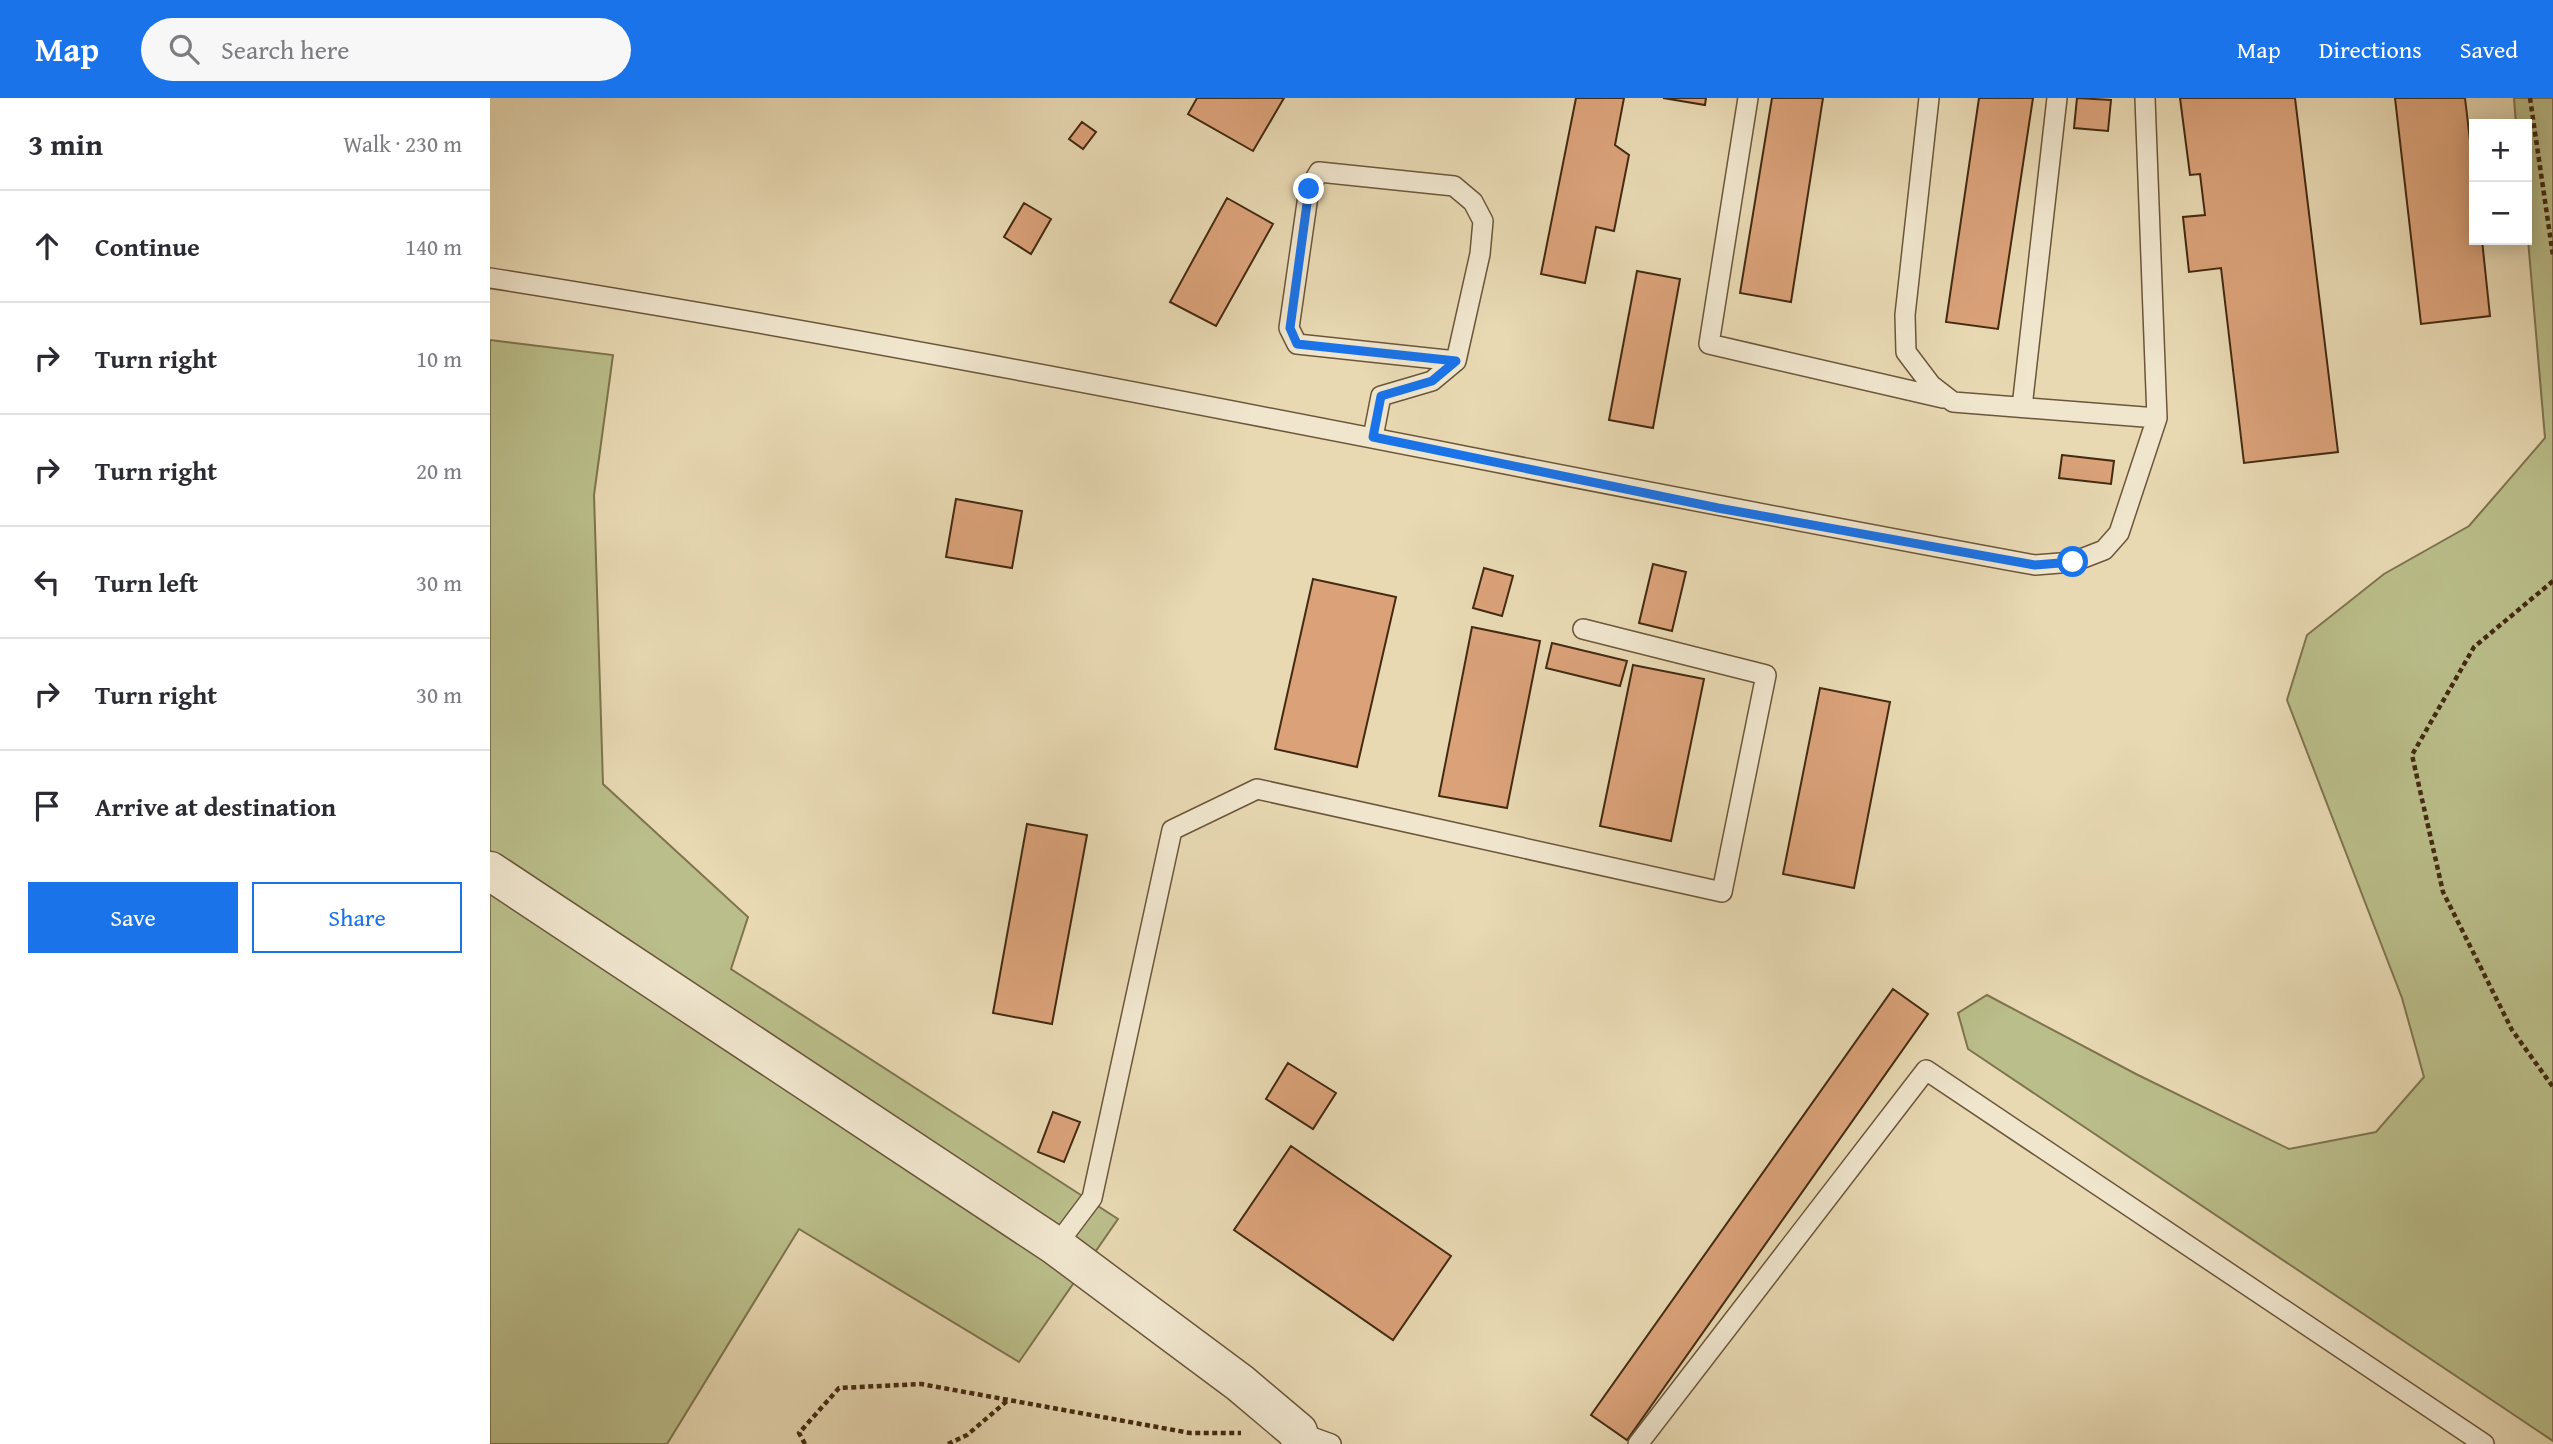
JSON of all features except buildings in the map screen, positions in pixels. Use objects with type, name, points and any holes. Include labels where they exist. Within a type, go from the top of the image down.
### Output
[{"type":"street","points":[[490,871],[1056,1246],[1240,1383],[1310,1440]]},
{"type":"lane","points":[[1748,98],[1709,344],[1949,399]]},
{"type":"lane","points":[[1929,98],[1905,315],[1906,352],[1931,384],[1954,402],[2157,418]]},
{"type":"lane","points":[[2022,407],[2057,98]]},
{"type":"lane","points":[[490,278],[732,317],[1373,437],[1718,508],[2035,565],[2073,562],[2104,550],[2119,533],[2157,418],[2145,98]]},
{"type":"lane","points":[[1373,437],[1381,396],[1432,381],[1456,361],[1480,254],[1483,221],[1473,202],[1454,186],[1319,172],[1309,189],[1290,328],[1297,344],[1456,361]]},
{"type":"lane","points":[[1056,1246],[1092,1198],[1172,830],[1257,789],[1722,892],[1766,675],[1583,629]]},
{"type":"lane","points":[[1638,1444],[1926,1070],[2484,1444]]},
{"type":"path","points":[[2530,98],[2553,256]]},
{"type":"path","points":[[2553,580],[2474,647],[2412,755],[2442,892],[2511,1030],[2553,1087]]},
{"type":"path","points":[[805,1444],[799,1433],[839,1388],[921,1384],[1190,1433],[1244,1433]]},
{"type":"path","points":[[948,1444],[967,1435],[1008,1400]]},
{"type":"green space","points":[[2514,98],[2553,98],[2553,1441],[1968,1049],[1958,1013],[1987,995],[2136,1074],[2289,1149],[2376,1132],[2424,1077],[2402,998],[2287,700],[2307,635],[2384,574],[2469,526],[2545,438],[2528,245],[2532,245],[2532,119],[2516,119]]},
{"type":"green space","points":[[490,340],[613,355],[594,495],[603,784],[748,917],[731,969],[1118,1219],[1019,1362],[799,1229],[667,1444],[490,1444]]},
{"type":"route","points":[[1309,189],[1290,328],[1297,344],[1456,361],[1432,381],[1381,396],[1373,437],[1718,508],[2035,565],[2073,562]]}]
